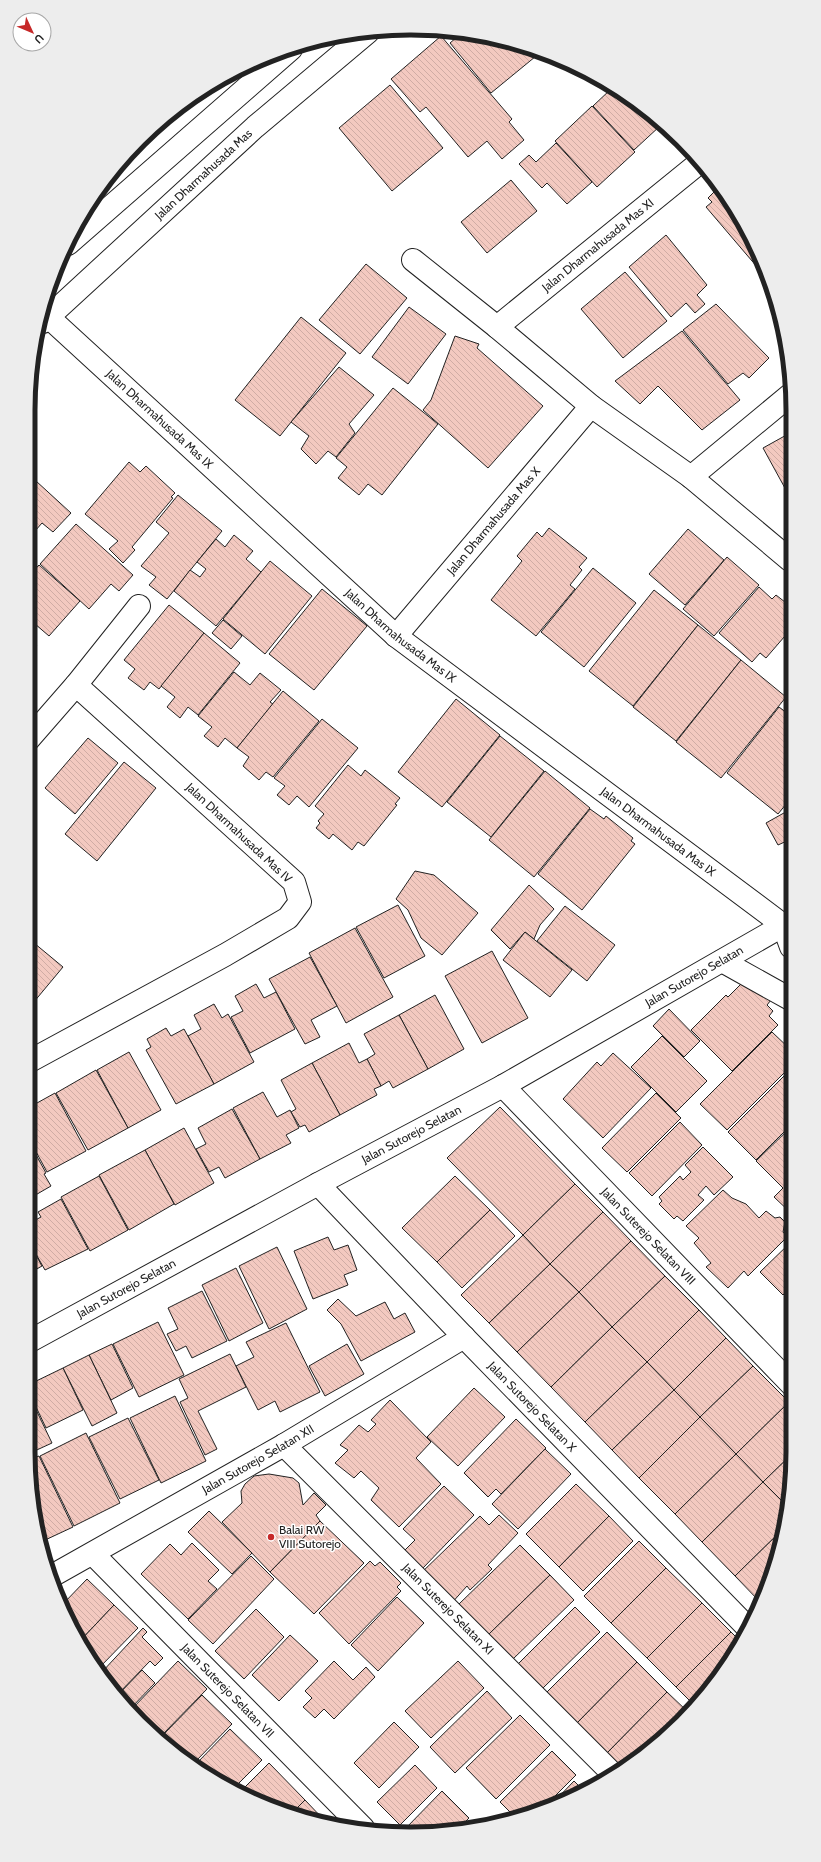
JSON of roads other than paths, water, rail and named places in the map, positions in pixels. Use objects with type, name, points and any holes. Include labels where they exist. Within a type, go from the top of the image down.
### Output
[{"type":"street","name":"Jalan Dharmahusada Mas","points":[[47,316],[255,127],[361,38]]},
{"type":"street","points":[[79,234],[279,59]]},
{"type":"street","name":"Jalan Dharmahusada Mas XI","points":[[497,327],[695,166]]},
{"type":"street","points":[[413,260],[497,327],[591,406],[691,477],[786,557]]},
{"type":"street","name":"Jalan Dharmahusada Mas IX","points":[[46,319],[396,636],[786,922]]},
{"type":"street","points":[[691,477],[786,399]]},
{"type":"street","name":"Jalan Dharmahusada Mas X","points":[[396,636],[591,406]]},
{"type":"street","points":[[35,732],[76,685],[139,606]]},
{"type":"street","name":"Jalan Dharmahusada Mas IV","points":[[35,1058],[225,955],[288,918],[300,902],[294,882],[76,685]]},
{"type":"street","name":"Jalan Sutorejo Selatan","points":[[35,1338],[318,1184],[503,1086],[786,924]]},
{"type":"street","points":[[722,960],[786,997]]},
{"type":"street","name":"Jalan Suterejo Selatan VIII","points":[[503,1086],[786,1379]]},
{"type":"street","name":"Jalan Sutorejo Selatan X","points":[[318,1184],[464,1337],[744,1624]]},
{"type":"street","name":"Jalan Sutorejo Selatan XII","points":[[56,1574],[284,1446],[464,1337]]},
{"type":"street","name":"Jalan Suterejo Selatan XI","points":[[284,1446],[609,1770]]},
{"type":"street","name":"Jalan Suterejo Selatan VII","points":[[93,1554],[359,1824]]},
{"type":"place","name":"Balai RW VIII Sutorejo","points":[[271,1537]]}]
